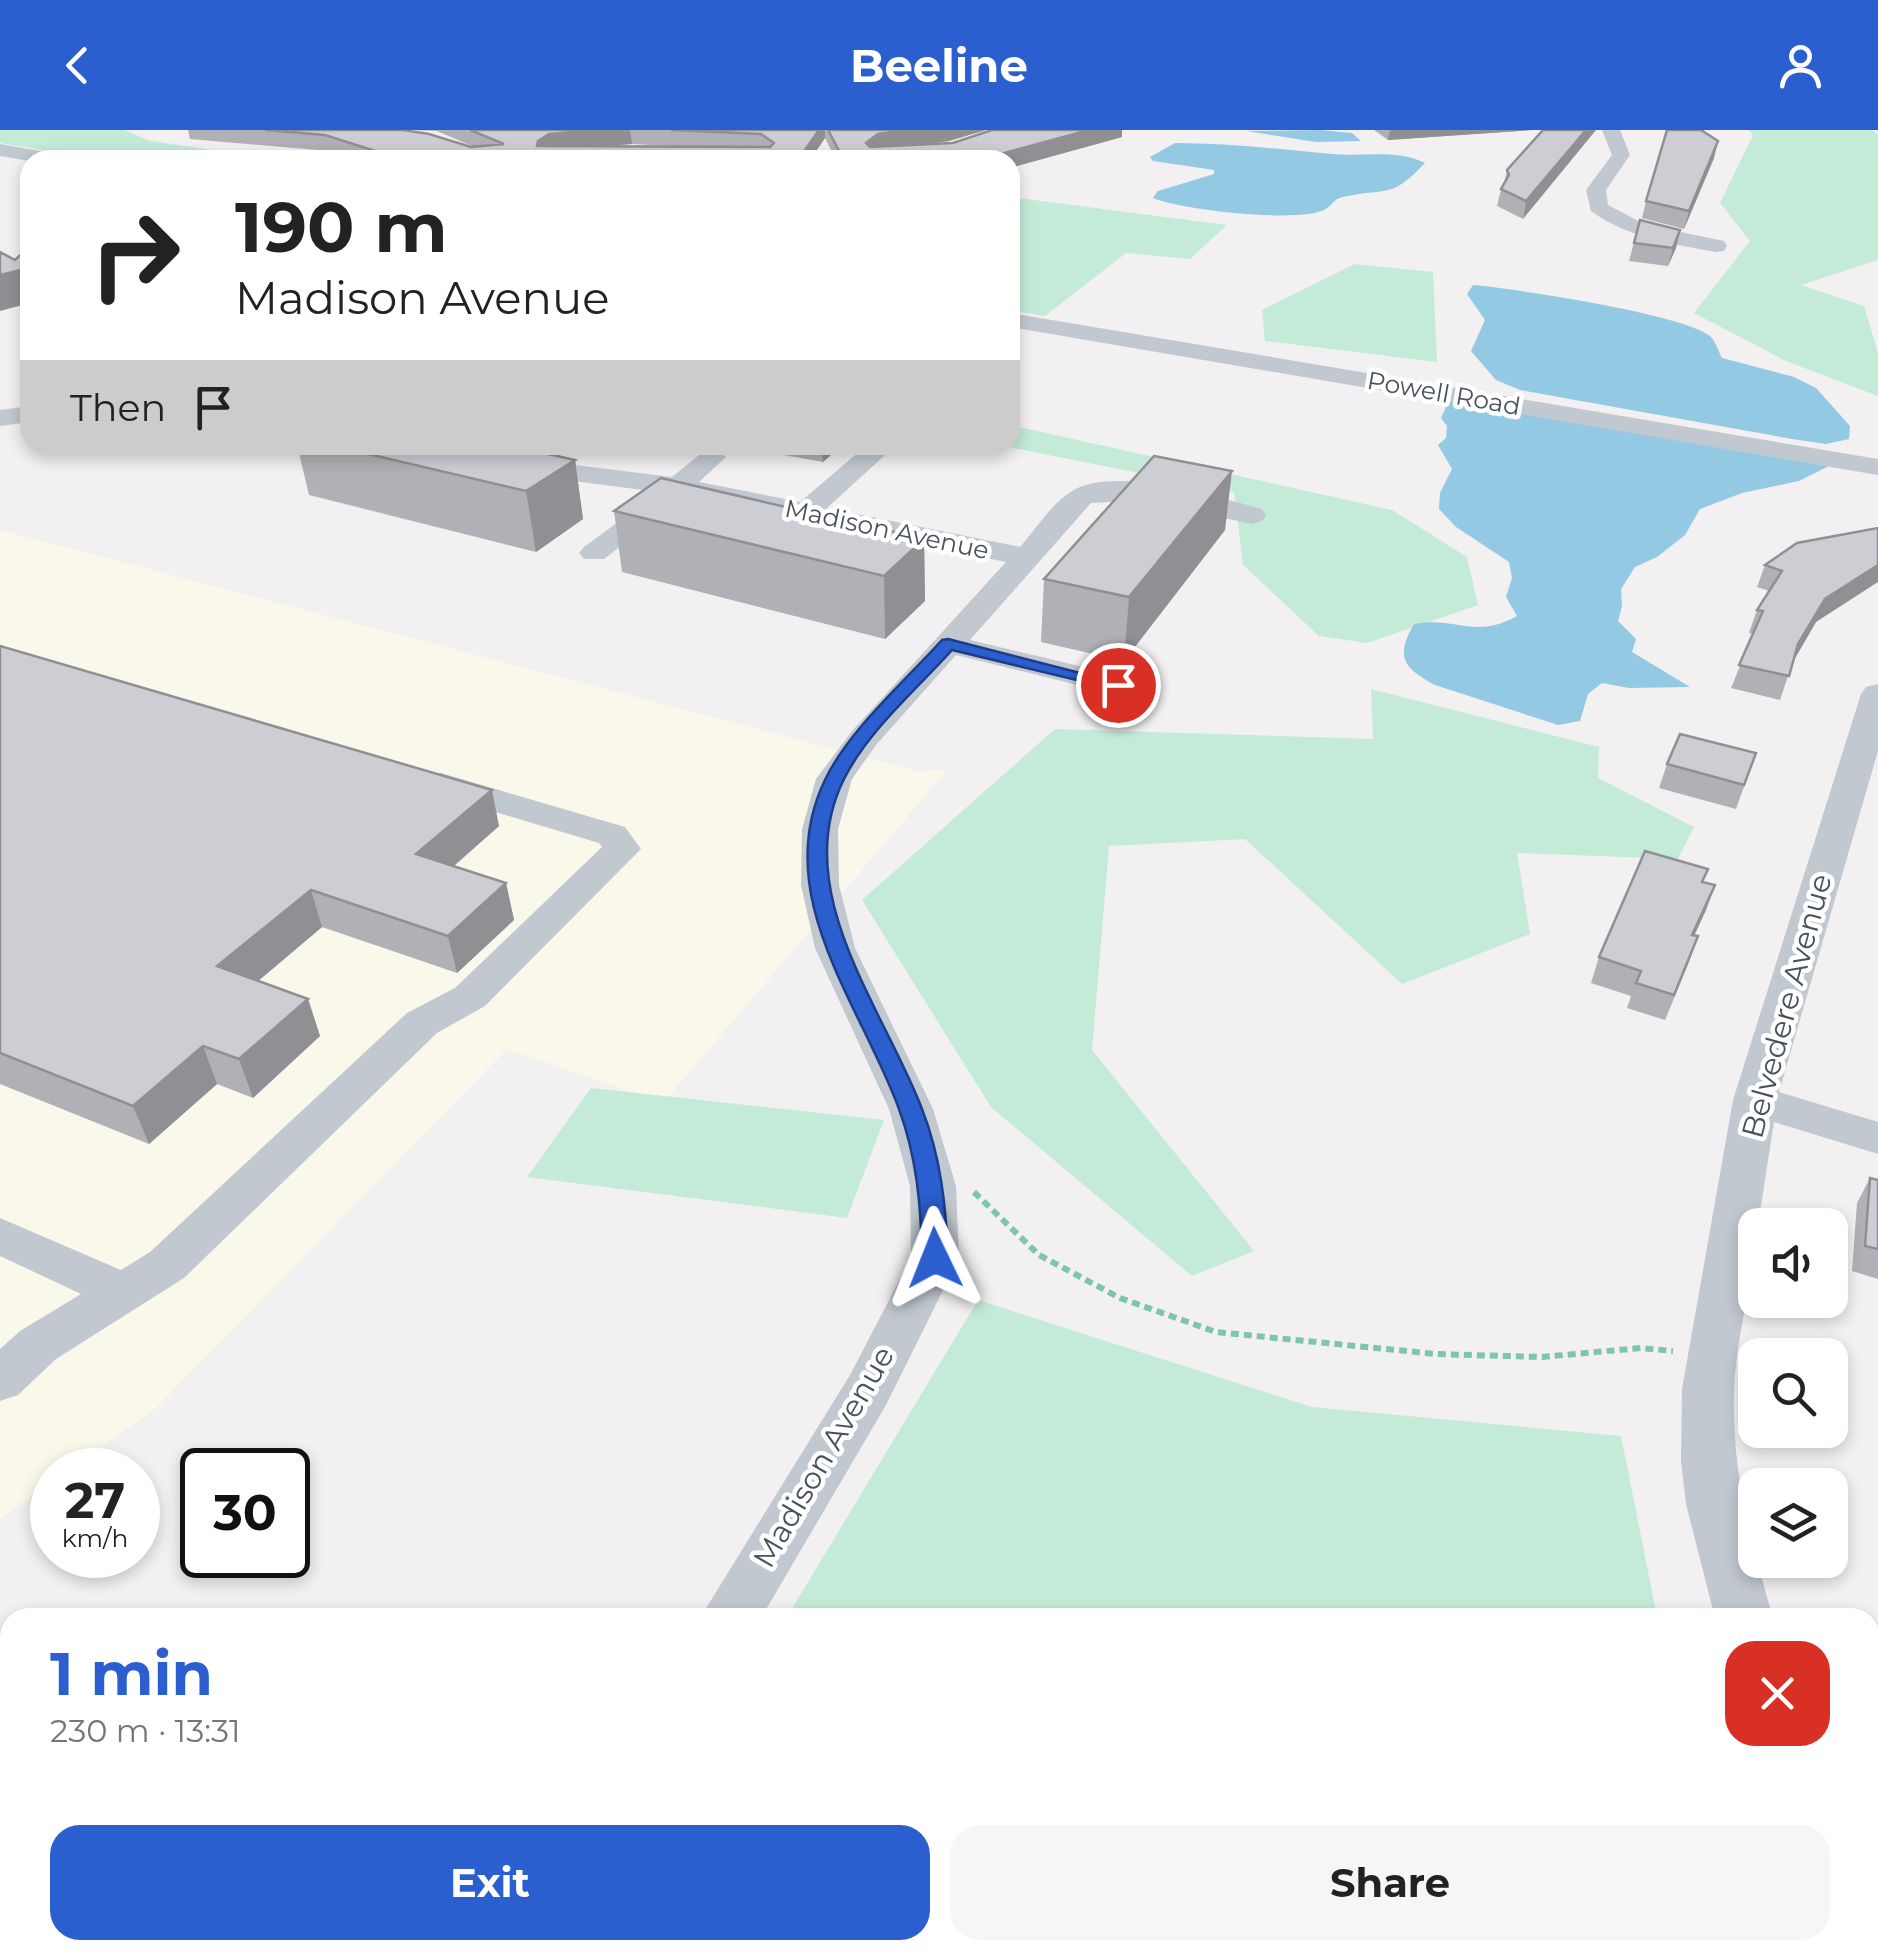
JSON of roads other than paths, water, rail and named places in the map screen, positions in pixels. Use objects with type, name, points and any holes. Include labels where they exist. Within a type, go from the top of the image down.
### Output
[{"type":"street","points":[[1611,130],[1621,155],[1596,190],[1598,207],[1646,231],[1716,246]]},
{"type":"street","name":"Powell Road","points":[[1020,322],[1878,466]]},
{"type":"street","points":[[804,542],[819,514],[874,455]]},
{"type":"street","points":[[594,553],[713,456]]},
{"type":"street","name":"Madison Avenue","points":[[497,471],[529,457],[1024,558]]},
{"type":"street","points":[[631,480],[656,460]]},
{"type":"street","name":"Madison Avenue","points":[[735,1608],[868,1390],[935,1258],[932,1186],[910,1108],[835,948],[820,885],[820,829],[834,780],[864,738],[1081,497],[1094,491],[1122,490],[1252,515]]},
{"type":"street","points":[[841,550],[870,525]]},
{"type":"street","points":[[948,644],[1118,685]]},
{"type":"street","name":"Belvedere Avenue","points":[[1741,1608],[1713,1504],[1708,1461],[1708,1389],[1755,1100],[1861,808],[1878,694]]},
{"type":"street","points":[[0,1380],[52,1335],[167,1265],[422,1023],[470,997],[622,849],[612,835],[406,774]]},
{"type":"street","points":[[1755,1100],[1878,1138]]},
{"type":"street","points":[[0,1236],[125,1294]]},
{"type":"water","points":[[1247,131],[1352,133],[1361,141],[1316,142]]},
{"type":"water","points":[[1175,143],[1391,155],[1425,163],[1396,187],[1340,198],[1324,210],[1310,214],[1239,213],[1153,198],[1158,191],[1214,174],[1214,170],[1153,161],[1150,157]]},
{"type":"water","points":[[1473,285],[1598,304],[1696,329],[1711,337],[1722,358],[1794,377],[1816,388],[1850,426],[1849,439],[1826,444],[1792,439],[1520,390],[1496,380],[1471,351],[1485,320],[1467,294]]},
{"type":"water","points":[[1449,400],[1833,464],[1799,481],[1742,493],[1700,509],[1685,535],[1657,557],[1635,567],[1621,589],[1618,621],[1636,639],[1632,652],[1690,687],[1629,688],[1602,683],[1588,694],[1580,721],[1558,725],[1435,685],[1405,660],[1405,645],[1414,624],[1477,627],[1517,616],[1506,597],[1512,578],[1509,562],[1456,527],[1439,509],[1440,493],[1452,469],[1438,445],[1446,438],[1447,426],[1441,418]]}]
